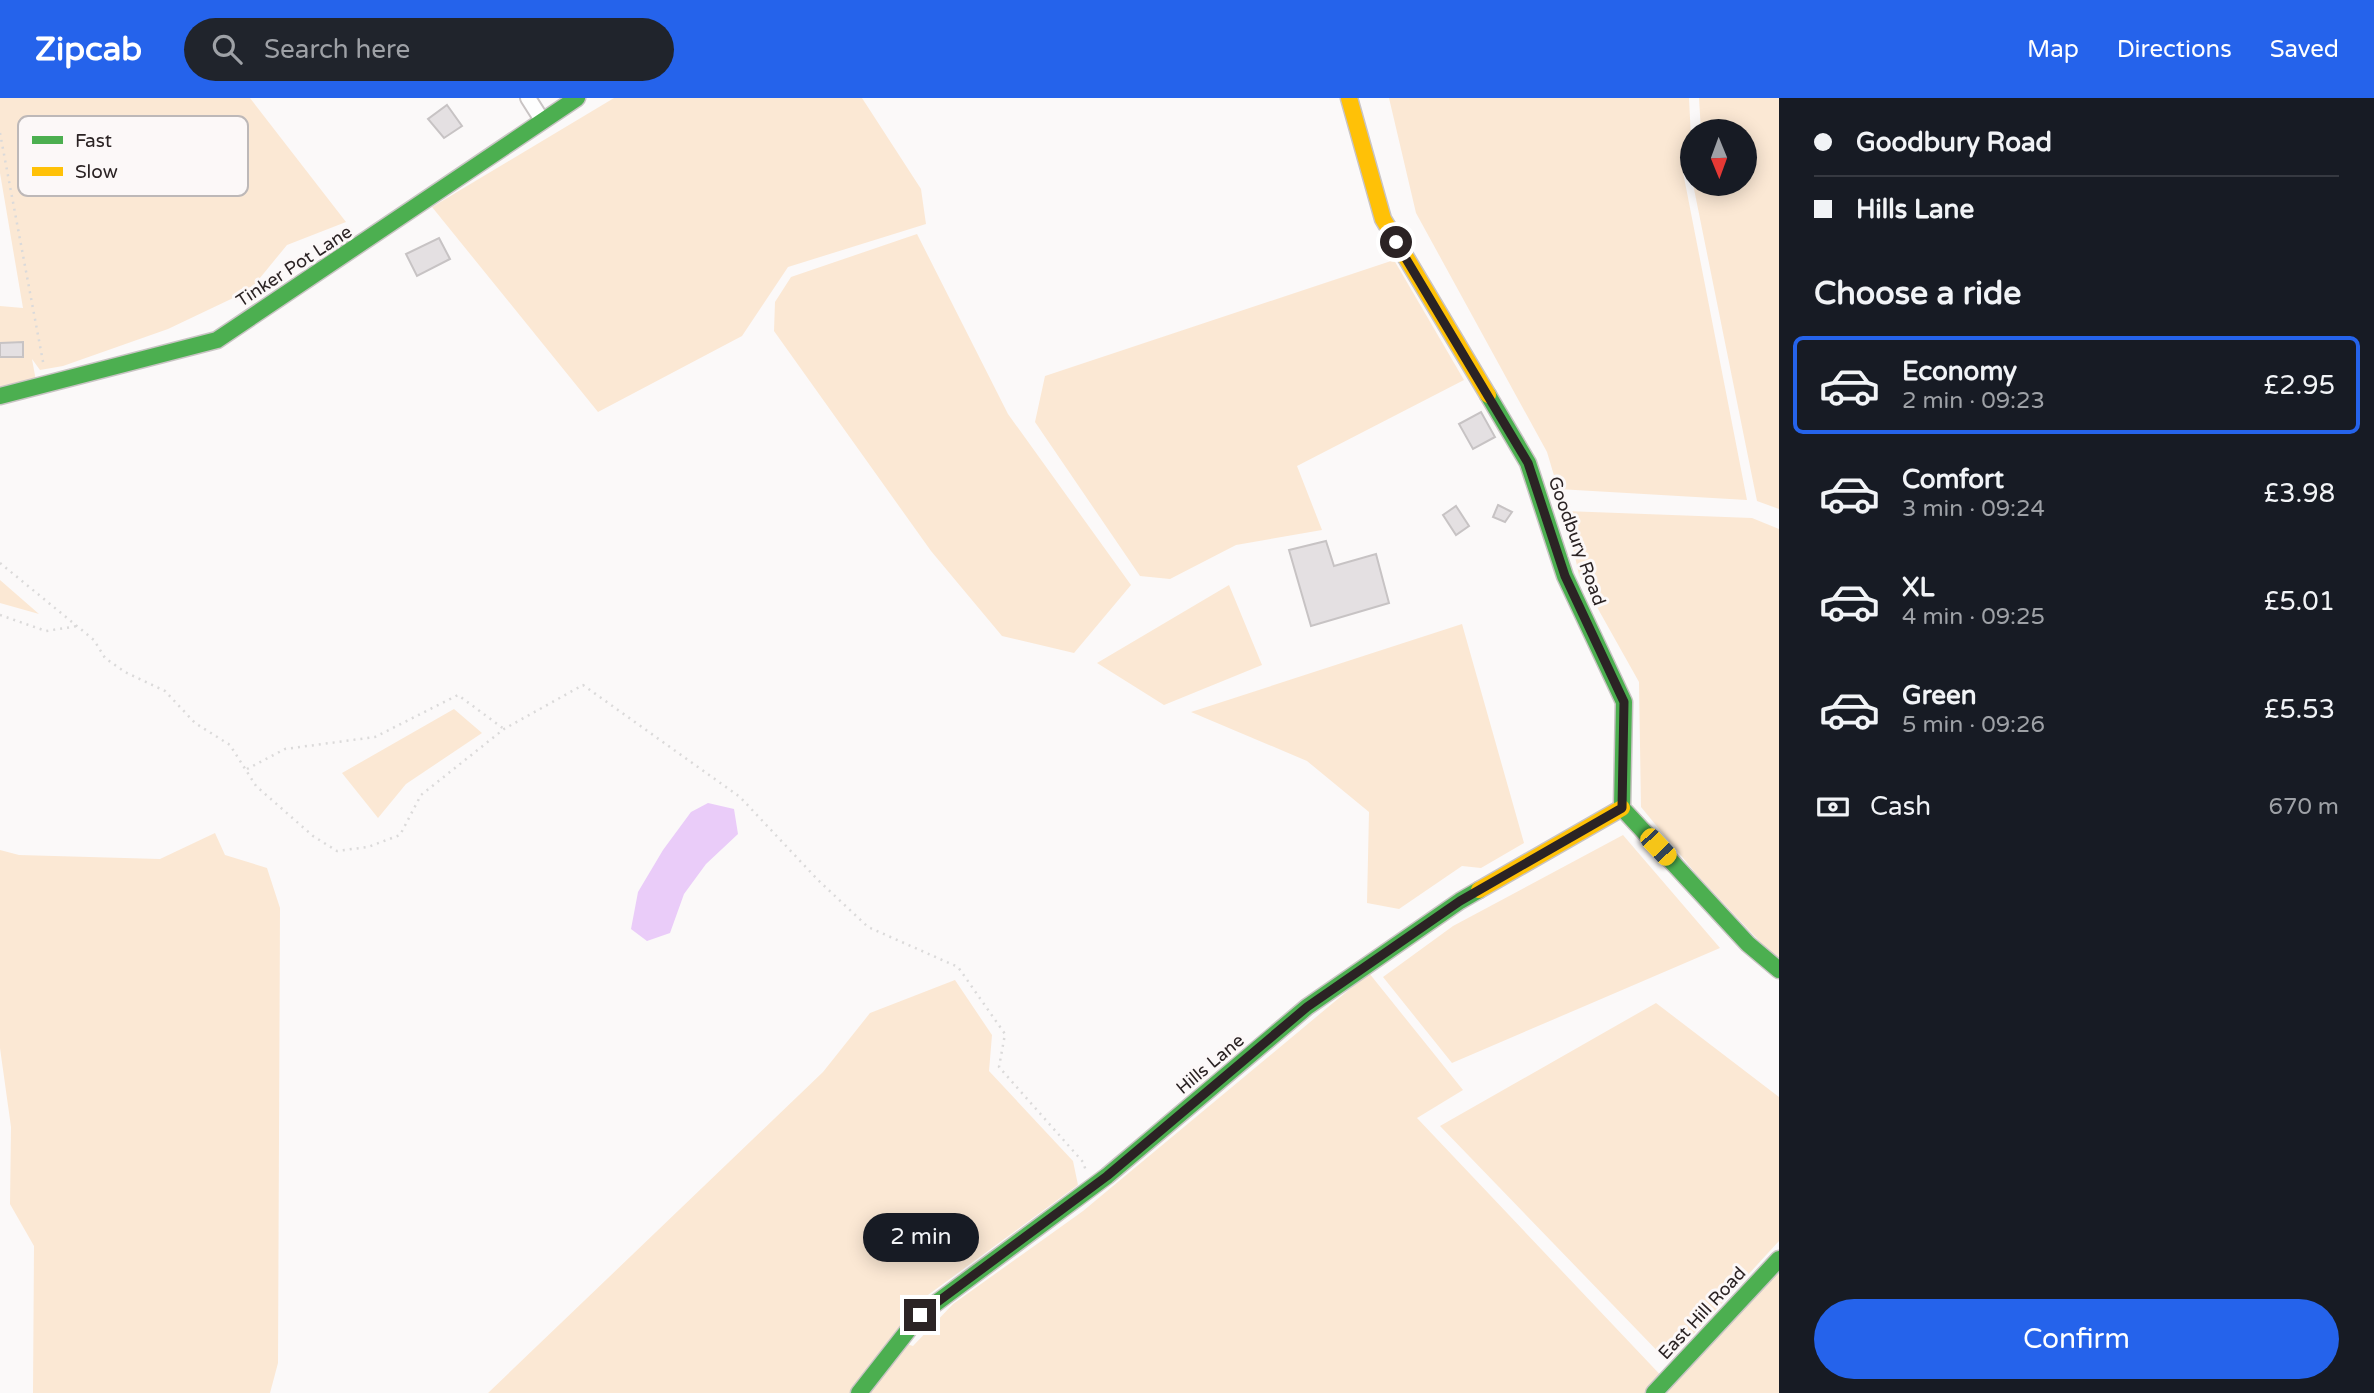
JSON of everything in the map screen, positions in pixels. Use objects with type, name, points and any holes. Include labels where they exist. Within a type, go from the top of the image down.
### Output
[{"type":"street","points":[[528,98],[542,120]]},
{"type":"street","name":"Tinker Pot Lane","points":[[0,396],[217,340],[577,98]]},
{"type":"street","name":"Goodbury Road","points":[[1349,98],[1383,219],[1528,463],[1565,576],[1624,702],[1622,808]]},
{"type":"street","points":[[1622,808],[1748,944],[1779,970]]},
{"type":"street","name":"Hills Lane","points":[[859,1393],[920,1315],[1107,1176],[1307,1007],[1460,901],[1622,808]]},
{"type":"street","name":"East Hill Road","points":[[1654,1393],[1779,1259]]},
{"type":"path","points":[[0,133],[44,369]]},
{"type":"path","points":[[0,563],[94,640],[105,657],[125,672],[165,691],[195,723],[230,745],[257,786],[321,841],[337,851],[368,847],[400,835],[421,795],[504,729],[583,685],[740,797],[818,880],[868,927],[958,967],[1005,1034],[999,1067],[1083,1162]]},
{"type":"path","points":[[0,615],[46,631],[78,626]]},
{"type":"path","points":[[247,769],[285,748],[375,737],[458,695],[504,729]]},
{"type":"shaded area","points":[[0,98],[250,98],[346,222],[287,245],[250,290],[168,329],[63,366],[40,370],[32,359],[36,381],[0,390],[0,306],[23,308],[0,173]]},
{"type":"shaded area","points":[[614,98],[862,98],[921,189],[926,224],[788,267],[742,336],[598,412],[432,207]]},
{"type":"shaded area","points":[[1389,98],[1689,98],[1690,119],[1680,119],[1680,196],[1688,196],[1747,500],[1558,489],[1547,452],[1416,213]]},
{"type":"shaded area","points":[[1699,98],[1779,98],[1779,509],[1757,501],[1695,196],[1757,196],[1757,119],[1700,119]]},
{"type":"shaded area","points":[[917,234],[1008,414],[1131,585],[1074,653],[1002,636],[931,551],[774,331],[775,302],[791,277]]},
{"type":"shaded area","points":[[1394,260],[1464,380],[1297,466],[1322,530],[1236,545],[1170,579],[1140,576],[1035,422],[1045,376]]},
{"type":"shaded area","points":[[1565,511],[1752,518],[1779,529],[1779,962],[1697,875],[1641,807],[1639,682],[1579,575]]},
{"type":"shaded area","points":[[0,580],[39,614],[0,603]]},
{"type":"shaded area","points":[[1229,585],[1262,665],[1164,705],[1097,663]]},
{"type":"shaded area","points":[[1462,624],[1524,843],[1481,868],[1462,866],[1399,909],[1367,903],[1369,812],[1307,761],[1191,712]]},
{"type":"shaded area","points":[[454,709],[482,733],[406,784],[378,818],[342,773]]},
{"type":"shaded area","points":[[708,803],[734,809],[738,834],[706,864],[684,894],[670,933],[647,941],[631,929],[638,892],[663,850],[691,812]]},
{"type":"shaded area","points":[[215,833],[225,855],[267,868],[280,908],[278,1363],[270,1393],[33,1393],[34,1246],[10,1204],[11,1127],[0,1048],[0,850],[19,855],[160,859]]},
{"type":"shaded area","points":[[1623,835],[1720,948],[1452,1063],[1383,977],[1453,926]]},
{"type":"shaded area","points":[[1369,973],[1463,1090],[1417,1118],[1668,1383],[1779,1271],[1779,1393],[488,1393],[823,1072],[870,1013],[955,980],[992,1035],[989,1071],[1073,1161],[1078,1185],[913,1306],[891,1339],[913,1346],[953,1304],[1083,1211]]},
{"type":"shaded area","points":[[1656,1003],[1779,1097],[1779,1241],[1668,1362],[1440,1126]]},
{"type":"building","points":[[447,105],[462,126],[444,138],[428,119]]},
{"type":"building","points":[[439,238],[450,259],[417,276],[406,254]]},
{"type":"building","points":[[23,342],[23,357],[0,357],[0,343]]},
{"type":"building","points":[[1481,412],[1495,437],[1473,449],[1459,424]]},
{"type":"building","points":[[1498,505],[1512,512],[1505,522],[1493,517]]},
{"type":"building","points":[[1456,506],[1469,526],[1456,535],[1443,515]]},
{"type":"building","points":[[1326,541],[1334,566],[1376,554],[1389,603],[1311,626],[1289,550]]},
{"type":"traffic: fast","points":[[0,396],[217,340],[577,98]]},
{"type":"traffic: fast","points":[[1488,395],[1528,463],[1565,576],[1624,702],[1622,808],[1748,944],[1779,970]]},
{"type":"traffic: fast","points":[[859,1393],[920,1315],[1107,1176],[1307,1007],[1479,890]]},
{"type":"traffic: fast","points":[[1654,1393],[1779,1259]]},
{"type":"traffic: slow","points":[[1349,98],[1383,219],[1488,395]]},
{"type":"traffic: slow","points":[[1479,890],[1622,808]]},
{"type":"route","points":[[920,1315],[1107,1176],[1307,1007],[1460,901],[1622,808],[1624,702],[1565,576],[1528,463],[1396,242]]}]
